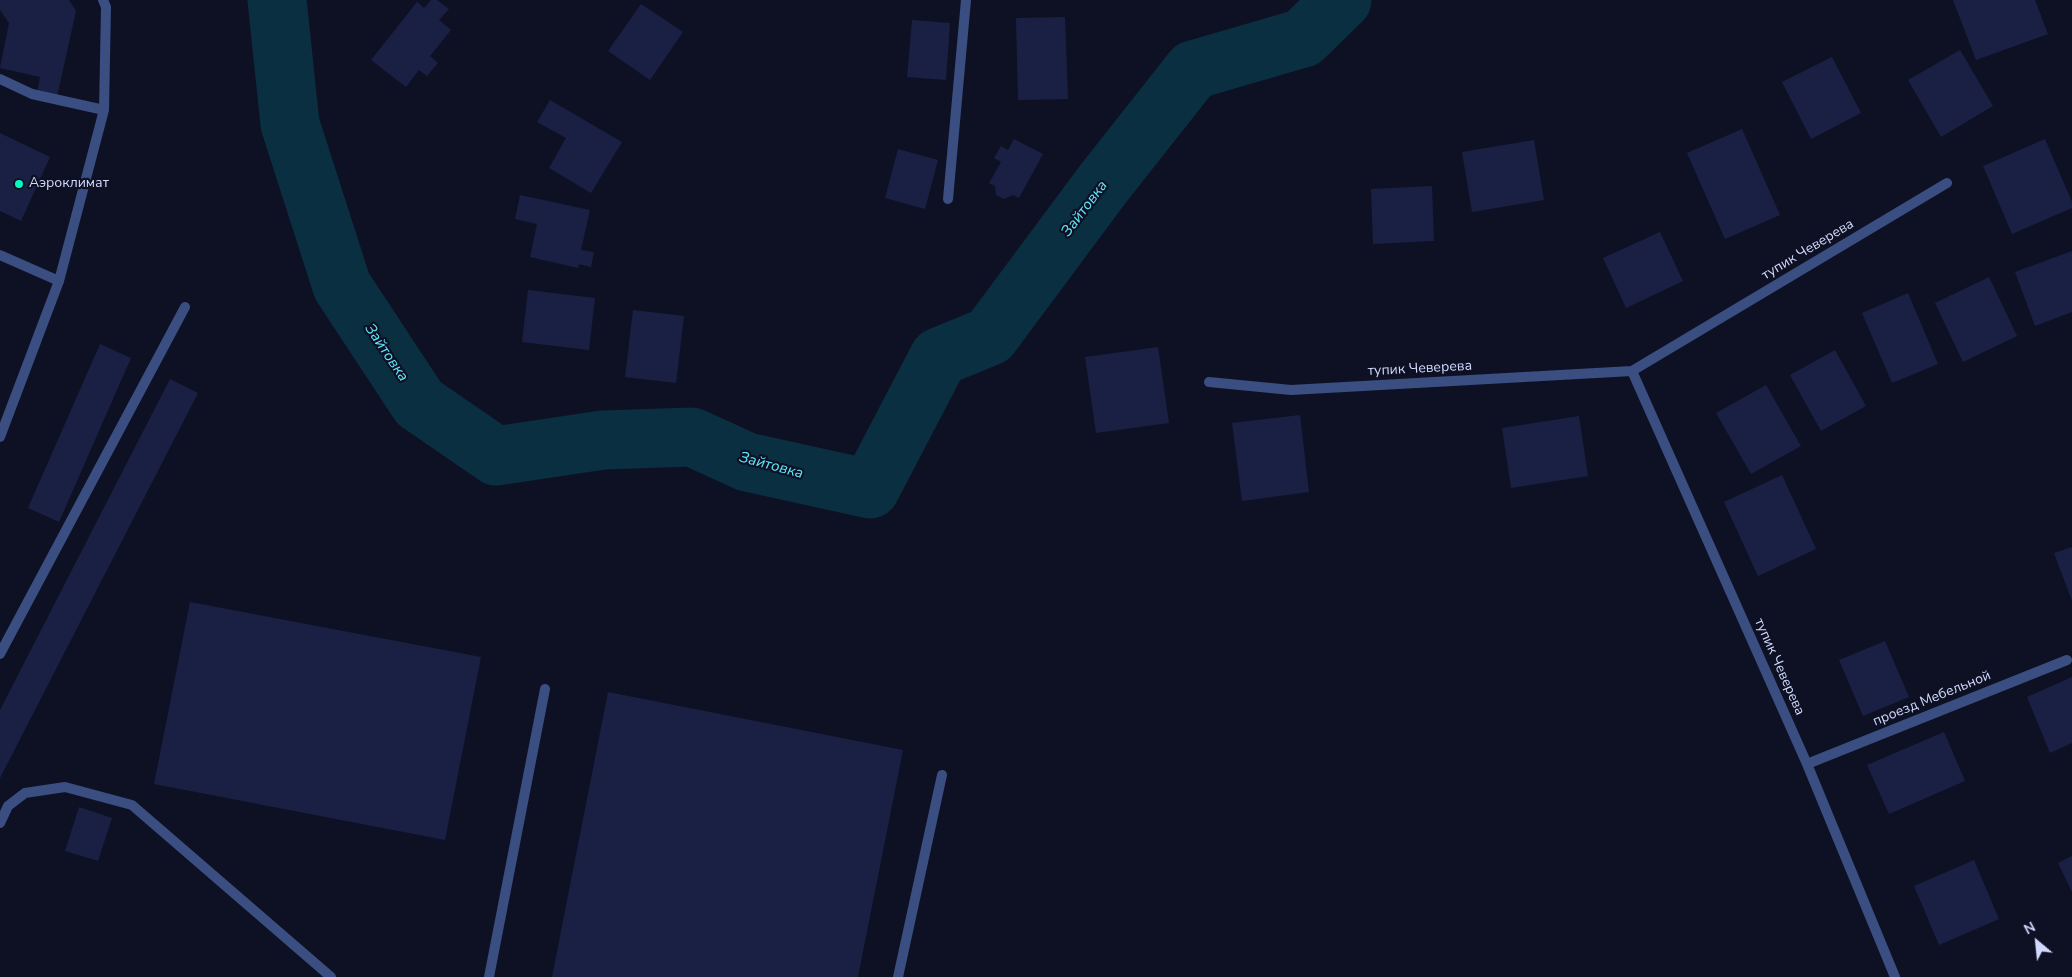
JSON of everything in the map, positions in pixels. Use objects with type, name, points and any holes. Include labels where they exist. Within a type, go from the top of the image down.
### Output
[{"type":"street","points":[[0,437],[59,281],[104,110],[106,8],[103,0]]},
{"type":"street","points":[[948,199],[966,0]]},
{"type":"street","points":[[0,79],[32,94],[104,110]]},
{"type":"street","name":"тупик Чеверева","points":[[1208,382],[1291,390],[1632,371],[1947,183]]},
{"type":"street","points":[[0,255],[59,281]]},
{"type":"street","points":[[0,654],[185,307]]},
{"type":"street","name":"тупик Чеверева","points":[[1632,371],[1807,764],[1895,977]]},
{"type":"street","name":"проезд Мебельной","points":[[1807,764],[2067,660]]},
{"type":"street","points":[[489,977],[545,689]]},
{"type":"street","points":[[898,977],[942,775]]},
{"type":"street","points":[[0,823],[8,806],[25,793],[65,788],[132,805],[330,977]]},
{"type":"building","points":[[0,0],[69,0],[76,11],[57,97],[37,93],[40,77],[0,68],[9,23],[0,10]]},
{"type":"building","points":[[431,0],[437,0],[449,9],[439,20],[451,30],[430,56],[438,63],[427,76],[419,70],[406,87],[371,60],[417,2],[424,8]]},
{"type":"building","points":[[1953,0],[2035,0],[2048,34],[1976,60]]},
{"type":"building","points":[[641,4],[683,32],[650,80],[608,51]]},
{"type":"building","points":[[1065,17],[1068,99],[1018,100],[1016,18]]},
{"type":"building","points":[[912,20],[950,23],[946,80],[907,77]]},
{"type":"building","points":[[1960,50],[1993,106],[1941,137],[1908,80]]},
{"type":"building","points":[[1832,57],[1861,113],[1811,139],[1782,82]]},
{"type":"building","points":[[550,100],[622,142],[591,193],[549,168],[566,138],[537,122]]},
{"type":"building","points":[[1742,129],[1780,215],[1725,239],[1687,153]]},
{"type":"building","name":"Аэроклимат","points":[[0,133],[50,157],[21,221],[0,211]]},
{"type":"building","points":[[1014,139],[1043,154],[1019,198],[1013,195],[1004,199],[996,195],[995,186],[989,183],[1001,162],[994,158],[1001,146],[1008,150]]},
{"type":"building","points":[[2045,139],[2072,202],[2072,208],[2012,234],[1983,166]]},
{"type":"building","points":[[1534,140],[1544,200],[1472,212],[1462,152]]},
{"type":"building","points":[[898,149],[938,160],[925,209],[885,198]]},
{"type":"building","points":[[1432,186],[1434,241],[1373,244],[1371,189]]},
{"type":"building","points":[[520,195],[590,210],[581,250],[594,252],[591,267],[579,264],[578,268],[530,257],[537,224],[515,219]]},
{"type":"building","points":[[1660,232],[1683,281],[1626,308],[1603,258]]},
{"type":"building","points":[[2072,251],[2072,312],[2035,326],[2015,272]]},
{"type":"building","points":[[1989,277],[2017,336],[1963,362],[1935,303]]},
{"type":"building","points":[[528,290],[595,298],[589,350],[522,342]]},
{"type":"building","points":[[1908,293],[1938,364],[1892,383],[1862,313]]},
{"type":"building","points":[[633,310],[684,316],[676,383],[625,377]]},
{"type":"building","points":[[100,344],[131,358],[59,522],[28,508]]},
{"type":"building","points":[[1158,347],[1169,423],[1096,433],[1085,357]]},
{"type":"building","points":[[1835,350],[1866,406],[1821,431],[1790,375]]},
{"type":"building","points":[[170,379],[198,393],[0,778],[0,710]]},
{"type":"building","points":[[1766,385],[1801,446],[1751,474],[1716,413]]},
{"type":"building","points":[[1300,415],[1309,492],[1242,501],[1232,423]]},
{"type":"building","points":[[1579,416],[1588,476],[1511,488],[1502,428]]},
{"type":"building","points":[[1782,475],[1816,549],[1758,576],[1724,502]]},
{"type":"building","points":[[2072,547],[2072,601],[2054,553]]},
{"type":"building","points":[[190,602],[481,657],[445,840],[154,784]]},
{"type":"building","points":[[1885,641],[1909,697],[1863,716],[1839,660]]},
{"type":"building","points":[[2072,677],[2072,743],[2050,753],[2027,697]]},
{"type":"building","points":[[608,692],[903,750],[858,977],[552,977]]},
{"type":"building","points":[[1944,732],[1965,781],[1889,814],[1867,765]]},
{"type":"building","points":[[79,807],[112,818],[98,861],[65,851]]},
{"type":"building","points":[[2072,856],[2072,892],[2058,863]]},
{"type":"building","points":[[1974,860],[1999,919],[1939,945],[1914,886]]},
{"type":"waterway","name":"Зайтовка","points":[[277,0],[290,124],[342,286],[419,403],[496,456],[603,440],[692,437],[747,462],[870,489],[939,357],[990,336],[1103,184],[1193,70],[1303,38],[1342,0]]},
{"type":"place","name":"Аэроклимат","points":[[19,184]]}]
